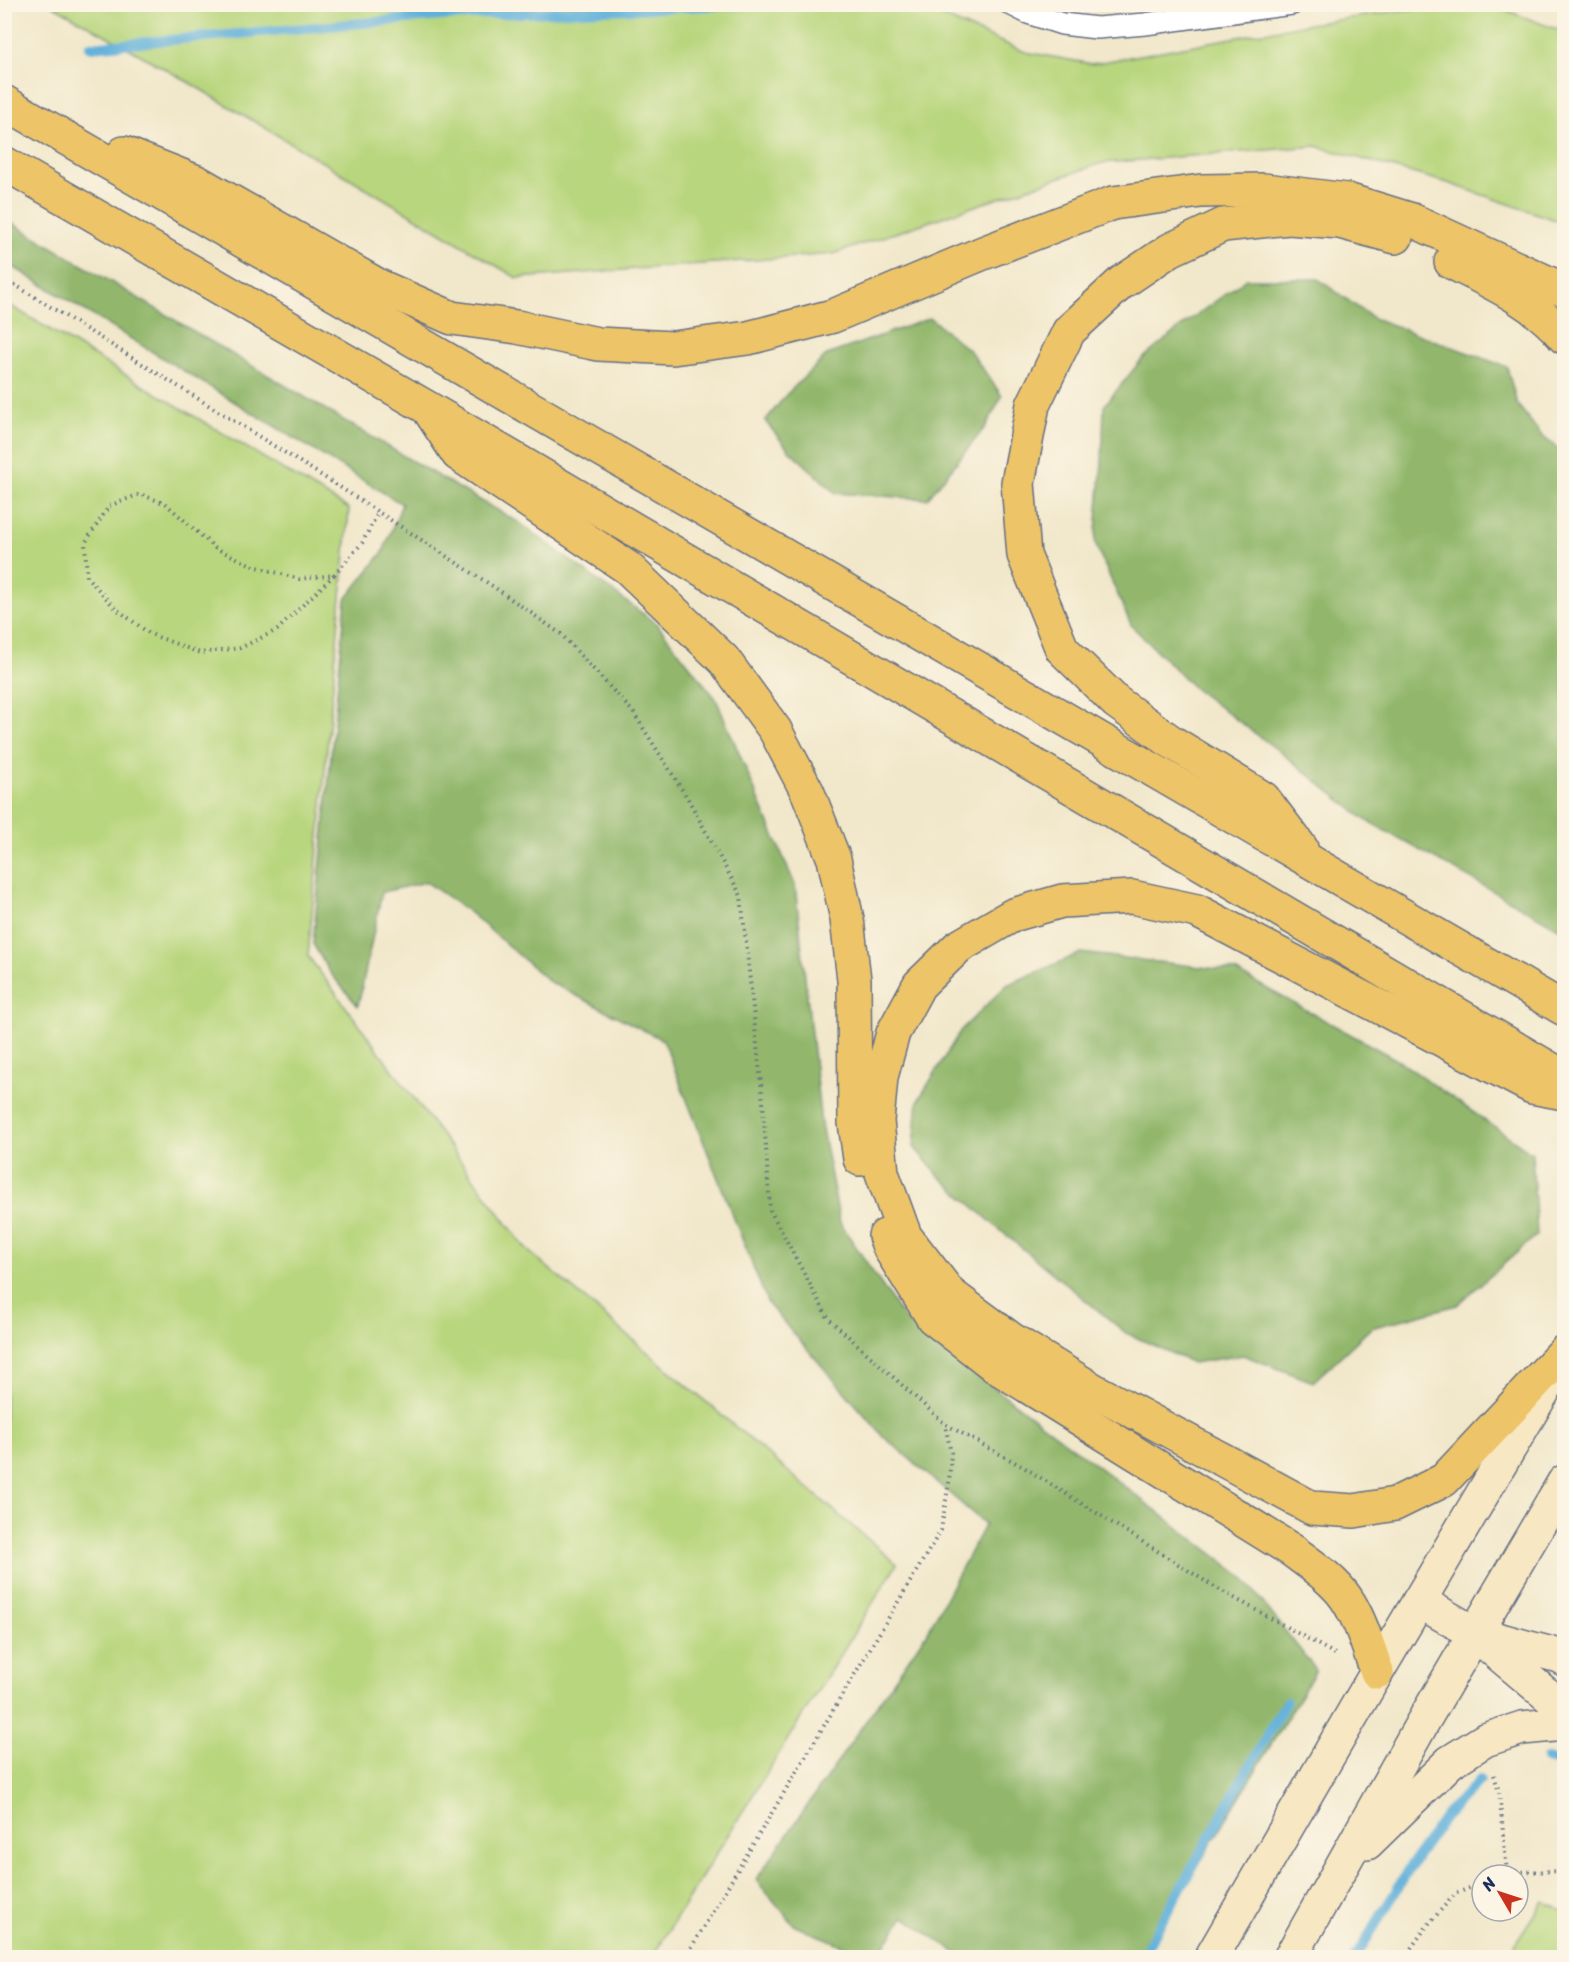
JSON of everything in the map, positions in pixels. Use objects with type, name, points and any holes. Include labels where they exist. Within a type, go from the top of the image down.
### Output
[{"type":"highway","points":[[13,107],[197,182],[380,286],[452,318],[517,327],[598,344],[673,348],[759,336],[833,316],[983,253],[1113,203],[1201,191],[1264,190],[1347,200],[1412,220],[1564,290]]},
{"type":"highway","points":[[13,107],[1564,1009]]},
{"type":"highway","points":[[4,163],[426,406],[1564,1077]]},
{"type":"highway","points":[[1311,861],[1263,798],[1170,741],[1116,702],[1062,649],[1024,555],[1018,483],[1033,405],[1069,331],[1121,283],[1170,249],[1223,225],[1289,218],[1340,222],[1390,235],[1446,259],[1506,290],[1552,321],[1564,336]]},
{"type":"highway","points":[[426,406],[458,454],[628,568],[724,660],[775,730],[808,793],[834,859],[847,919],[854,980],[855,1123],[863,1180],[890,1249],[933,1318],[995,1366],[1293,1551],[1346,1597],[1363,1630],[1377,1672]]},
{"type":"highway","points":[[1564,1092],[1532,1088],[1197,911],[1132,897],[1062,901],[1013,915],[958,947],[919,985],[893,1033],[881,1077],[878,1121],[882,1173],[905,1236],[950,1294],[1011,1339],[1092,1389],[1312,1508],[1354,1511],[1395,1504],[1444,1480],[1564,1354]]},
{"type":"main road","points":[[1212,1958],[1564,1354]]},
{"type":"main road","points":[[1290,1958],[1474,1634],[1564,1482]]},
{"type":"main road","points":[[1419,1601],[1474,1634],[1564,1709]]},
{"type":"main road","points":[[1474,1634],[1564,1659]]},
{"type":"main road","points":[[1343,1865],[1450,1762],[1485,1740],[1522,1728],[1564,1724]]},
{"type":"lane","points":[[1010,4],[1062,24],[1097,28],[1145,24],[1292,4]]},
{"type":"path","points":[[4,278],[494,587],[561,634],[633,712],[688,799],[741,896],[763,1102],[770,1210],[828,1318],[945,1424],[1025,1468],[1213,1586],[1323,1649],[1377,1672]]},
{"type":"path","points":[[334,575],[299,579],[254,566],[215,548],[166,504],[140,495],[110,506],[85,543],[87,577],[115,608],[150,634],[200,653],[240,648],[277,630],[334,575],[362,543],[378,513]]},
{"type":"path","points":[[684,1958],[941,1530],[951,1453],[945,1424]]},
{"type":"path","points":[[1485,1740],[1499,1792],[1506,1863]]},
{"type":"path","points":[[1530,1872],[1564,1871]]},
{"type":"path","points":[[1404,1958],[1427,1926],[1455,1894],[1470,1887]]},
{"type":"green space","points":[[1448,4],[1492,5],[1564,32],[1564,223],[1448,183],[1316,146],[1102,163],[833,254],[517,278],[183,79],[52,5],[919,5],[1025,52],[1092,64],[1302,25]]},
{"type":"green space","points":[[5,219],[518,522],[657,624],[716,699],[795,885],[821,1124],[840,1223],[905,1320],[1242,1576],[1316,1670],[1143,1957],[962,1957],[904,1917],[877,1957],[872,1957],[795,1926],[756,1880],[928,1631],[985,1524],[883,1436],[768,1304],[663,1040],[550,982],[468,911],[426,882],[382,892],[358,1006],[331,974],[313,944],[346,599],[383,552],[402,504],[5,262]]},
{"type":"green space","points":[[1246,279],[1318,279],[1373,318],[1507,367],[1517,404],[1542,436],[1564,453],[1564,931],[1364,819],[1279,751],[1195,689],[1131,625],[1095,543],[1104,406],[1142,359],[1187,322]]},
{"type":"green space","points":[[4,302],[349,509],[308,956],[526,1249],[897,1564],[652,1957],[5,1957]]},
{"type":"green space","points":[[930,318],[970,351],[1002,396],[986,426],[927,499],[836,493],[789,450],[765,421],[786,395],[827,355]]},
{"type":"green space","points":[[1081,953],[1235,971],[1399,1061],[1532,1153],[1537,1235],[1457,1305],[1371,1328],[1313,1382],[1243,1355],[1193,1363],[1126,1333],[1001,1231],[939,1176],[914,1147],[918,1101],[961,1030],[1007,985]]},
{"type":"green space","points":[[1544,1901],[1564,1912],[1564,1957],[1507,1957]]},
{"type":"waterway","points":[[90,47],[443,16],[765,4]]},
{"type":"waterway","points":[[1141,1958],[1286,1702]]},
{"type":"waterway","points":[[1547,1759],[1564,1764]]},
{"type":"waterway","points":[[1355,1958],[1418,1855],[1446,1815],[1480,1780]]}]
